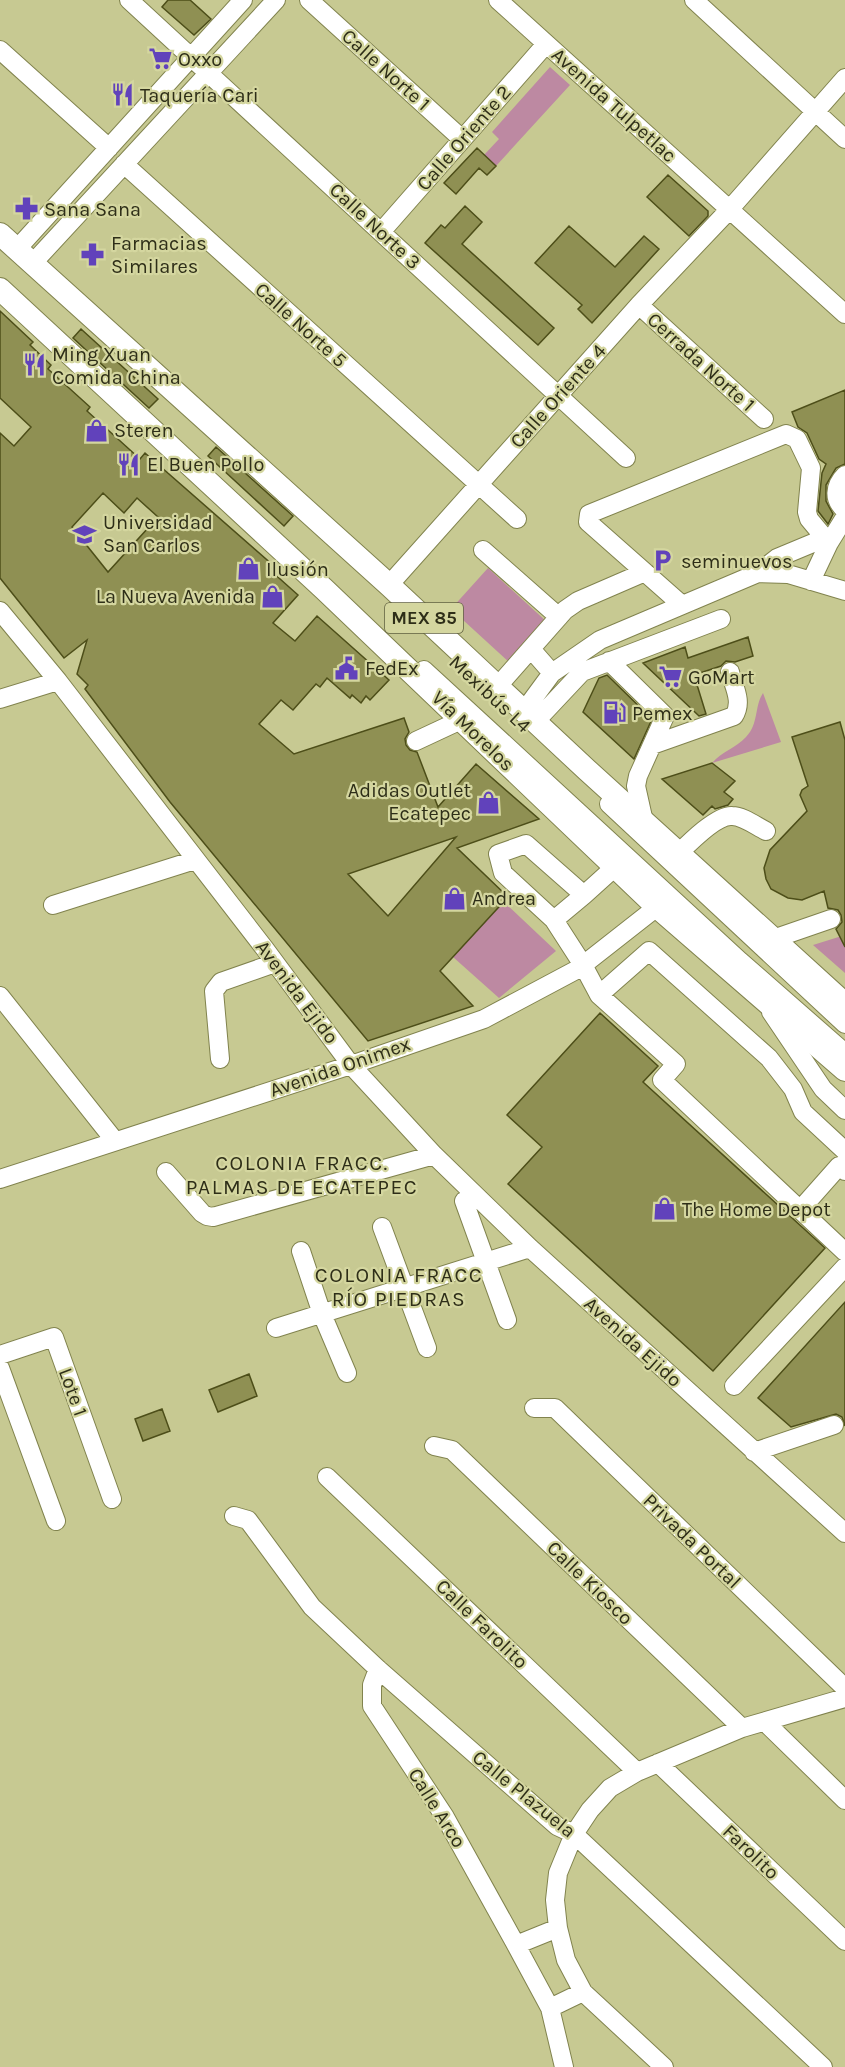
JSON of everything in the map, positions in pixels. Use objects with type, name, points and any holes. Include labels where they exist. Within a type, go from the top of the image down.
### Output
[{"type":"main road","name":"MEX 85","points":[[12,248],[389,585],[644,822],[845,1004]]},
{"type":"main road","name":"Vía Morelos","points":[[0,289],[324,589],[657,907],[845,1070]]},
{"type":"street","name":"Calle Norte 3","points":[[129,0],[626,458]]},
{"type":"street","points":[[12,248],[109,148],[243,0]]},
{"type":"street","points":[[12,248],[124,164],[276,0]]},
{"type":"street","name":"Calle Norte 1","points":[[309,0],[462,139]]},
{"type":"street","name":"Avenida Tulpetlac","points":[[498,0],[845,314]]},
{"type":"street","points":[[694,0],[845,139]]},
{"type":"street","name":"Calle Oriente 2","points":[[381,232],[546,44]]},
{"type":"street","points":[[0,50],[109,148]]},
{"type":"street","name":"Calle Oriente 4","points":[[389,585],[639,305],[729,210],[845,78]]},
{"type":"street","name":"Calle Norte 5","points":[[124,164],[517,519]]},
{"type":"street","name":"Mexibús L4","points":[[12,248],[845,1024]]},
{"type":"street","name":"Mexibús L4","points":[[0,278],[740,960],[845,1053]]},
{"type":"street","name":"Cerrada Norte 1","points":[[639,305],[764,419]]},
{"type":"street","points":[[682,605],[588,522],[589,514],[786,434],[797,439],[811,468],[807,512],[809,519],[827,540]]},
{"type":"street","points":[[845,475],[837,487],[836,494],[845,510]]},
{"type":"street","points":[[811,581],[827,540],[845,517]]},
{"type":"street","points":[[530,716],[552,673],[600,640],[758,573],[777,558],[827,540]]},
{"type":"street","points":[[483,550],[559,617]]},
{"type":"street","points":[[498,686],[559,617],[578,601],[645,572]]},
{"type":"street","points":[[758,573],[788,574],[845,591]]},
{"type":"street","name":"Avenida Ejido","points":[[0,610],[58,681],[351,1065],[434,1155],[530,1248],[845,1533]]},
{"type":"street","points":[[530,716],[582,672],[721,619]]},
{"type":"street","points":[[531,649],[552,673]]},
{"type":"street","points":[[609,661],[665,716],[638,776],[636,786],[644,822]]},
{"type":"street","points":[[652,745],[734,716],[739,709],[739,700],[730,672]]},
{"type":"street","points":[[0,699],[58,681]]},
{"type":"street","points":[[416,741],[461,720]]},
{"type":"street","points":[[679,853],[700,834],[726,816],[734,816],[766,831]]},
{"type":"street","points":[[584,895],[526,844],[498,854],[503,873],[554,920],[599,995],[676,1064],[662,1080],[845,1252]]},
{"type":"street","points":[[53,905],[195,860]]},
{"type":"street","points":[[554,920],[615,867]]},
{"type":"street","name":"Avenida Onimex","points":[[0,1179],[351,1065],[484,1019],[583,965],[657,907]]},
{"type":"street","points":[[773,939],[831,919]]},
{"type":"street","points":[[599,995],[649,951],[770,1058],[793,1089],[803,1112],[842,1143]]},
{"type":"street","points":[[220,1059],[214,991],[221,982],[275,963]]},
{"type":"street","points":[[0,996],[115,1140]]},
{"type":"street","points":[[762,998],[823,1089],[845,1110]]},
{"type":"street","points":[[166,1172],[202,1213],[213,1217],[434,1155]]},
{"type":"street","points":[[804,1214],[839,1166],[845,1171]]},
{"type":"street","points":[[804,1214],[845,1178]]},
{"type":"street","points":[[464,1201],[507,1320]]},
{"type":"street","points":[[382,1227],[427,1348]]},
{"type":"street","points":[[276,1328],[530,1248]]},
{"type":"street","points":[[301,1251],[322,1314],[347,1372]]},
{"type":"street","points":[[734,1386],[845,1267]]},
{"type":"street","name":"Lote 1","points":[[0,1355],[54,1338],[112,1500]]},
{"type":"street","points":[[0,1368],[56,1521]]},
{"type":"street","name":"Privada Portal","points":[[534,1408],[555,1408],[845,1688]]},
{"type":"street","points":[[754,1452],[834,1425]]},
{"type":"street","name":"Calle Kiosco","points":[[434,1446],[452,1450],[742,1728]]},
{"type":"street","name":"Calle Farolito","points":[[327,1477],[637,1772]]},
{"type":"street","name":"Calle Plazuela","points":[[234,1515],[248,1521],[312,1607],[378,1669],[557,1826],[574,1834],[823,2067]]},
{"type":"street","name":"Calle Arco","points":[[378,1669],[372,1685],[372,1706],[445,1817],[550,2008],[564,2067]]},
{"type":"street","points":[[664,2067],[583,1992],[566,1960],[558,1928],[555,1900],[558,1873],[574,1834],[590,1810],[610,1788],[637,1772],[742,1728],[845,1698]]},
{"type":"street","points":[[765,1722],[845,1800]]},
{"type":"street","name":"Farolito","points":[[658,1763],[845,1941]]},
{"type":"street","points":[[516,1945],[558,1928]]},
{"type":"street","points":[[550,2008],[583,1992]]},
{"type":"shaded area","points":[[550,67],[570,85],[496,166],[484,155],[499,139],[492,132]]},
{"type":"shaded area","points":[[488,568],[548,623],[511,664],[451,609]]},
{"type":"shaded area","points":[[763,693],[781,742],[712,763],[742,741],[750,732]]},
{"type":"shaded area","points":[[503,901],[556,951],[499,998],[453,957]]},
{"type":"shaded area","points":[[845,935],[845,973],[813,945]]},
{"type":"building","points":[[168,0],[190,0],[211,19],[194,35],[162,7]]},
{"type":"building","points":[[477,148],[496,166],[487,175],[479,168],[456,194],[444,183]]},
{"type":"building","points":[[668,175],[708,211],[708,216],[689,236],[647,197]]},
{"type":"building","points":[[465,206],[482,222],[462,244],[554,328],[538,345],[425,243],[441,225],[445,228]]},
{"type":"building","points":[[569,226],[615,267],[644,236],[659,249],[592,323],[578,309],[582,305],[535,263]]},
{"type":"building","points":[[0,311],[33,342],[30,345],[51,365],[48,369],[90,407],[87,411],[140,459],[145,453],[274,566],[270,570],[298,595],[273,623],[295,641],[317,616],[389,680],[370,700],[366,696],[361,703],[352,695],[350,698],[327,678],[320,687],[316,684],[293,710],[281,700],[259,724],[294,754],[404,718],[409,732],[405,739],[406,745],[410,750],[417,752],[438,807],[476,764],[539,819],[457,848],[508,897],[440,971],[473,1006],[368,1041],[170,802],[85,689],[88,685],[77,674],[87,640],[64,658],[0,578],[0,433],[14,446],[31,427],[0,398]],"holes":[[[103,493],[124,513],[137,498],[158,517],[108,572],[72,527]],[[456,837],[388,916],[348,874]]]},
{"type":"building","points":[[81,329],[158,399],[149,408],[73,338]]},
{"type":"building","points":[[845,390],[845,464],[836,468],[826,485],[826,501],[833,514],[828,524],[818,511],[822,473],[826,464],[819,459],[807,433],[798,427],[792,412]]},
{"type":"building","points":[[216,447],[293,516],[284,526],[208,456]]},
{"type":"building","points":[[748,637],[753,656],[735,662],[726,661],[721,666],[694,675],[706,714],[699,716],[643,663],[685,647],[688,658]]},
{"type":"building","points":[[607,675],[652,719],[634,759],[583,712],[599,678]]},
{"type":"building","points":[[840,722],[845,740],[845,947],[836,929],[842,922],[841,915],[838,910],[828,908],[824,891],[802,900],[788,898],[771,889],[764,868],[770,850],[807,811],[800,795],[802,790],[808,786],[792,737]]},
{"type":"building","points":[[712,763],[735,781],[724,792],[733,799],[728,805],[715,809],[712,806],[703,815],[662,779]]},
{"type":"building","points":[[600,1013],[658,1066],[643,1082],[825,1248],[713,1371],[508,1184],[542,1147],[507,1115]]},
{"type":"building","points":[[845,1302],[845,1426],[842,1417],[836,1414],[791,1427],[758,1398]]},
{"type":"building","points":[[249,1374],[257,1396],[218,1412],[209,1390]]},
{"type":"building","points":[[162,1409],[170,1431],[143,1441],[135,1419]]},
{"type":"place","name":"Oxxo","points":[[160,59]]},
{"type":"place","name":"Taquería Cari","points":[[122,95]]},
{"type":"place","name":"Sana Sana","points":[[26,209]]},
{"type":"place","name":"Farmacias Similares","points":[[93,254]]},
{"type":"place","name":"Ming Xuan Comida China","points":[[34,365]]},
{"type":"place","name":"Steren","points":[[96,430]]},
{"type":"place","name":"El Buen Pollo","points":[[129,464]]},
{"type":"place","name":"Universidad San Carlos","points":[[85,534]]},
{"type":"place","name":"seminuevos","points":[[663,561]]},
{"type":"place","name":"Ilusión","points":[[248,569]]},
{"type":"place","name":"La Nueva Avenida","points":[[273,596]]},
{"type":"place","name":"FedEx","points":[[347,668]]},
{"type":"place","name":"GoMart","points":[[670,677]]},
{"type":"place","name":"Pemex","points":[[614,713]]},
{"type":"place","name":"Adidas Outlet Ecatepec","points":[[489,802]]},
{"type":"place","name":"Andrea","points":[[454,898]]},
{"type":"place","name":"The Home Depot","points":[[664,1209]]},
{"type":"district","name":"COLONIA FRACC. PALMAS DE ECATEPEC","points":[[302,1175]]},
{"type":"district","name":"COLONIA FRACC RÍO PIEDRAS","points":[[399,1287]]}]
